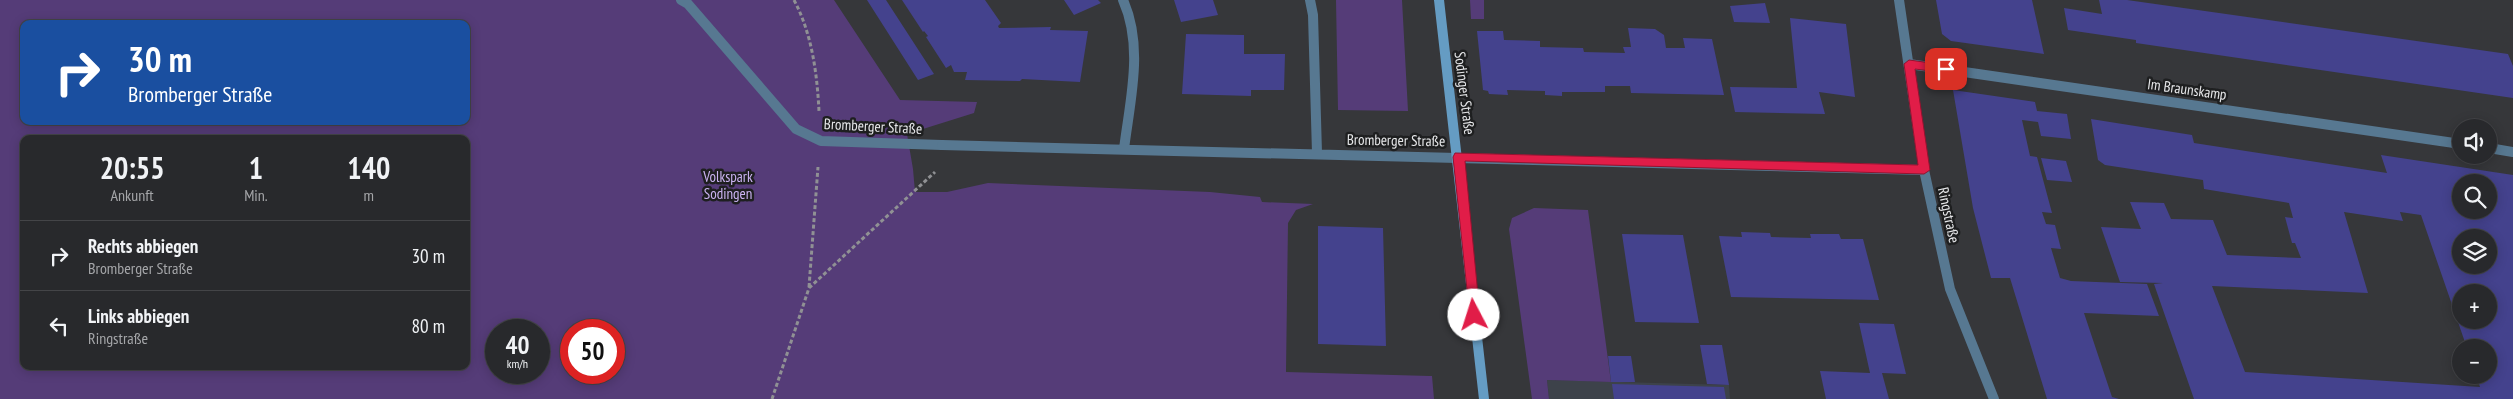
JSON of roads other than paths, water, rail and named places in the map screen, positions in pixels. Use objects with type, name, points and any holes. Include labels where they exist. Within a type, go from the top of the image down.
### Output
[{"type":"main road","name":"Sodinger Straße","points":[[1439,0],[1484,399]]},
{"type":"street","name":"Bromberger Straße","points":[[681,0],[688,4],[796,129],[820,141],[1924,170]]},
{"type":"street","points":[[1123,0],[1133,21],[1135,42],[1124,149]]},
{"type":"street","points":[[1310,0],[1313,15],[1317,153]]},
{"type":"street","name":"Ringstraße","points":[[1899,0],[1924,170],[1950,289],[1994,399]]},
{"type":"street","name":"Im Braunskamp","points":[[1909,64],[2452,143]]},
{"type":"street","points":[[2497,149],[2513,152]]},
{"type":"park label","name":"Volkspark Sodingen","points":[[728,184]]}]
